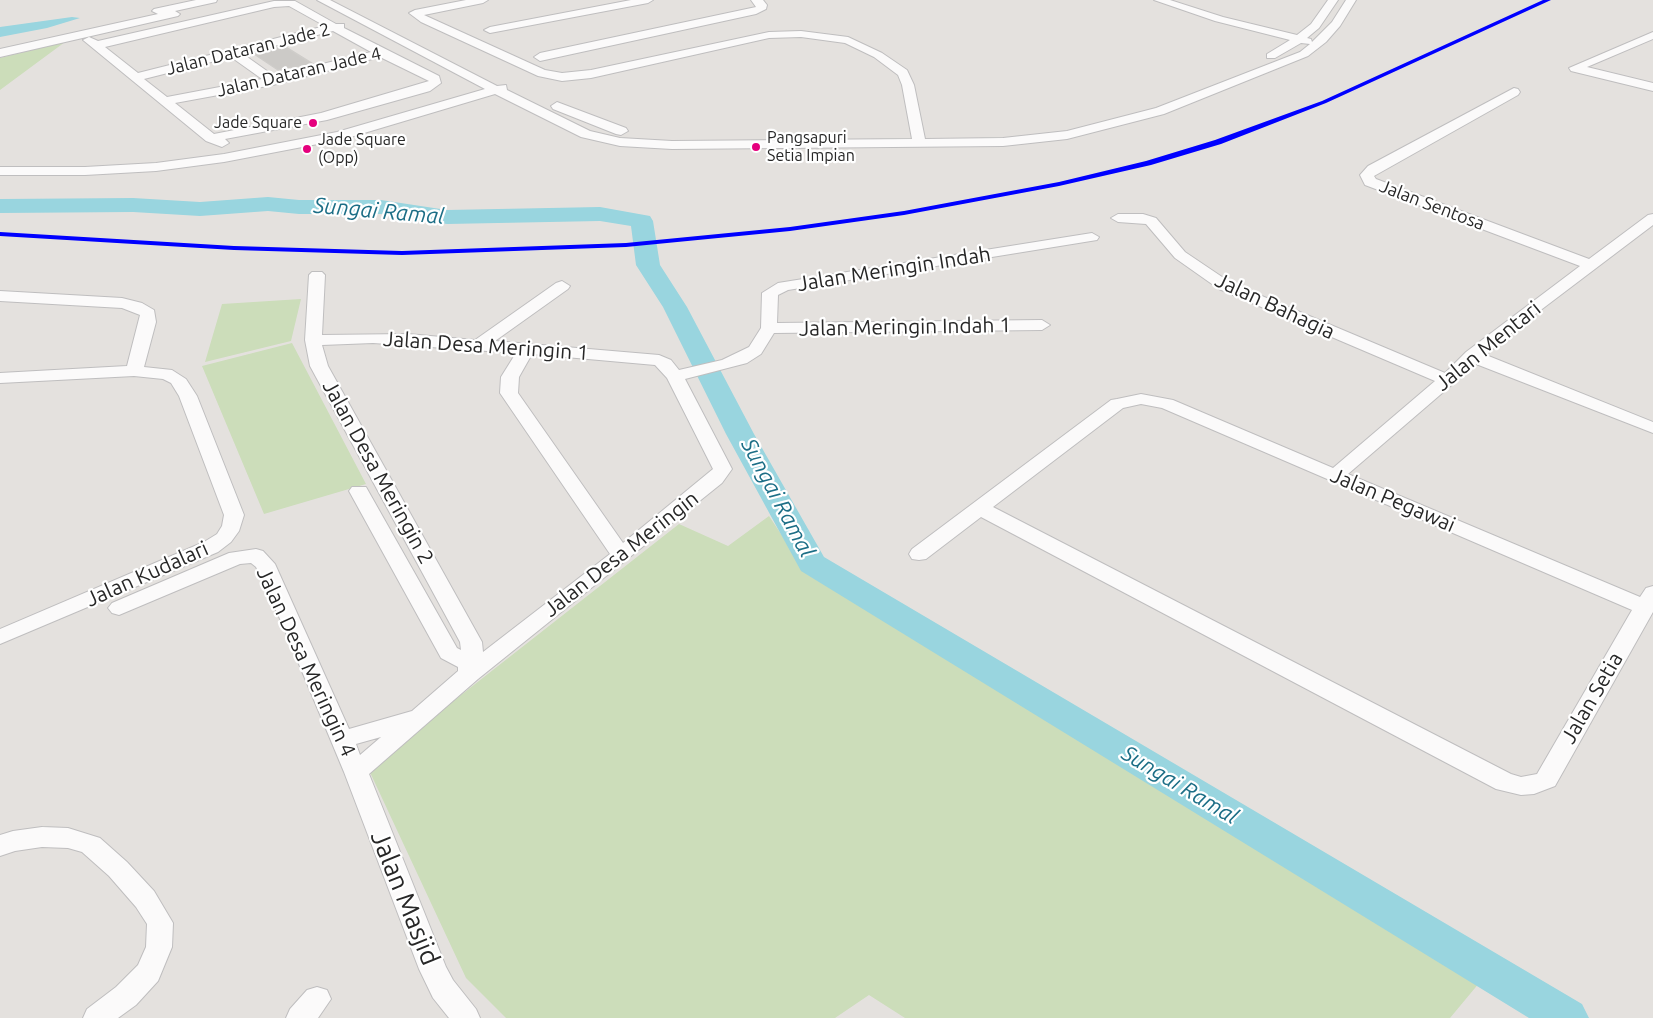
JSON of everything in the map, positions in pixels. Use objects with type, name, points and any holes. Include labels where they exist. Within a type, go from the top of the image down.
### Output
[{"type":"street","points":[[148,12],[163,0]]},
{"type":"street","points":[[0,46],[210,0]]},
{"type":"street","points":[[0,53],[81,34],[148,12],[241,0]]},
{"type":"street","points":[[322,0],[433,58],[611,129],[636,134],[885,134],[918,138],[950,133],[1042,130],[1149,104],[1287,49],[1315,26],[1333,0]]},
{"type":"street","points":[[345,0],[586,134],[620,142],[672,145],[918,138],[1024,141],[1088,130],[1160,111],[1304,54],[1336,24],[1351,0]]},
{"type":"street","points":[[415,13],[418,0]]},
{"type":"street","points":[[415,13],[483,0]]},
{"type":"street","points":[[490,30],[648,0]]},
{"type":"street","points":[[540,57],[756,11],[762,5],[756,0]]},
{"type":"street","points":[[1159,0],[1189,10],[1319,42]]},
{"type":"street","points":[[97,45],[284,2],[296,4],[381,53],[435,79],[435,82],[426,88],[322,117],[211,138]]},
{"type":"street","points":[[1189,10],[1276,29],[1301,37]]},
{"type":"street","points":[[415,13],[425,20],[542,73],[562,77],[591,74],[769,35],[819,34],[848,39],[899,68],[908,85],[918,138]]},
{"type":"street","name":"Jalan Dataran Jade 2","points":[[136,77],[335,28],[359,20]]},
{"type":"street","points":[[1276,29],[1302,30],[1315,26]]},
{"type":"street","points":[[81,34],[211,138],[231,145],[246,146]]},
{"type":"street","points":[[1653,35],[1575,68],[1653,87]]},
{"type":"street","points":[[1632,44],[1653,49]]},
{"type":"street","name":"Jalan Dataran Jade 4","points":[[165,101],[273,81],[381,53],[402,50],[433,58]]},
{"type":"street","points":[[234,53],[273,81]]},
{"type":"street","points":[[0,160],[89,161],[188,154],[246,146],[363,120],[497,85]]},
{"type":"street","points":[[0,171],[156,167],[224,158],[339,136],[497,85]]},
{"type":"street","name":"Jalan Sentosa","points":[[1515,92],[1373,169],[1367,175],[1370,182],[1592,265]]},
{"type":"street","points":[[885,134],[899,131],[910,124],[914,117]]},
{"type":"street","points":[[914,117],[928,128],[950,133]]},
{"type":"street","points":[[188,154],[208,146],[211,138]]},
{"type":"street","name":"Jalan Bahagia","points":[[1118,218],[1143,218],[1151,221],[1180,255],[1225,286],[1446,380]]},
{"type":"street","name":"Jalan Mentari","points":[[1336,475],[1473,356],[1651,223]]},
{"type":"street","name":"Jalan Meringin Indah","points":[[768,328],[770,293],[783,286],[1092,237]]},
{"type":"street","name":"Jalan Desa Meringin 2","points":[[317,275],[313,340],[319,366],[471,642],[472,654],[469,666],[449,653],[359,491]]},
{"type":"street","points":[[480,344],[562,286]]},
{"type":"street","points":[[0,296],[122,303],[148,313],[148,322],[134,371]]},
{"type":"street","name":"Jalan Meringin Indah 1","points":[[768,328],[1042,325]]},
{"type":"street","points":[[675,376],[741,359],[755,350],[768,328]]},
{"type":"street","name":"Jalan Desa Meringin 1","points":[[313,340],[390,338],[659,360]]},
{"type":"street","points":[[528,348],[510,377],[509,393],[621,555]]},
{"type":"street","points":[[1473,356],[1653,429]]},
{"type":"street","name":"Jalan Desa Meringin","points":[[356,772],[418,717],[469,666],[621,555],[715,479],[723,469],[675,376],[659,360]]},
{"type":"street","name":"Jalan Kudalari","points":[[0,378],[134,371],[166,374],[177,380],[184,387],[234,515],[232,527],[224,538],[211,547],[0,637]]},
{"type":"street","name":"Jalan Pegawai","points":[[981,509],[1117,404],[1141,399],[1167,404],[1336,475],[1648,600]]},
{"type":"street","points":[[919,554],[981,509]]},
{"type":"street","name":"Jalan Setia","points":[[981,509],[1505,782],[1521,786],[1534,785],[1546,780],[1648,600]]},
{"type":"street","name":"Jalan Desa Meringin 4","points":[[118,608],[236,558],[256,556],[265,564],[292,621],[356,772]]},
{"type":"street","name":"Jalan Desa Meringin","points":[[342,740],[418,717]]},
{"type":"street","name":"Jalan Masjid","points":[[356,772],[433,969],[443,989],[465,1018]]},
{"type":"street","points":[[0,846],[13,841],[42,837],[68,838],[91,844],[145,898],[160,923],[159,947],[148,972],[126,996],[97,1018]]},
{"type":"green space","points":[[65,42],[0,90],[0,58]]},
{"type":"green space","points":[[301,299],[291,341],[205,362],[222,304]]},
{"type":"green space","points":[[292,343],[366,484],[264,514],[202,366]]},
{"type":"green space","points":[[769,516],[807,573],[1480,982],[1450,1018],[905,1018],[869,995],[835,1018],[506,1018],[466,978],[368,768],[679,524],[728,546]]},
{"type":"water","points":[[72,17],[80,18],[47,28],[0,37],[0,27]]},
{"type":"building","points":[[284,46],[313,64],[278,70],[254,54]]},
{"type":"waterway","name":"Sungai Ramal","points":[[0,206],[133,205],[200,209],[268,204],[299,207],[381,207],[447,217],[600,214],[642,221],[648,265],[675,307],[740,434],[812,564],[1567,1018]]},
{"type":"transit line","points":[[0,234],[234,248],[402,253],[626,245],[790,229],[904,213],[1059,184],[1148,163],[1218,142],[1324,102],[1548,0]]},
{"type":"place","name":"Jade Square","points":[[313,123]]},
{"type":"place","name":"Pangsapuri Setia Impian","points":[[756,147]]},
{"type":"place","name":"Jade Square (Opp)","points":[[307,149]]}]
